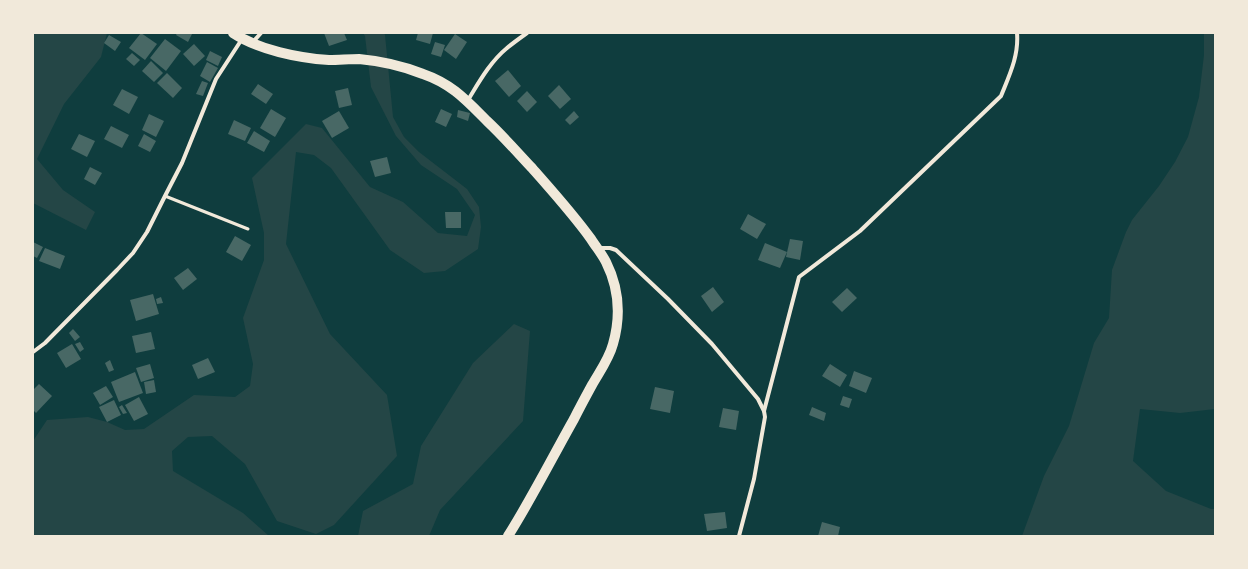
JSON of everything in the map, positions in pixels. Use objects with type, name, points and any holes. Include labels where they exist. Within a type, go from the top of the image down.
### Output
[{"type":"main road","points":[[233,33],[247,41],[272,50],[303,57],[328,60],[359,59],[409,69],[437,79],[452,88],[468,101],[515,149],[562,201],[581,225],[605,260],[610,271],[618,300],[618,315],[609,357],[553,455],[522,514],[508,536]]},
{"type":"street","points":[[33,352],[45,343],[133,253],[147,232],[182,163],[216,79],[247,41],[261,33]]},
{"type":"street","points":[[468,101],[494,61],[506,48],[527,33]]},
{"type":"street","points":[[764,411],[799,277],[812,265],[860,231],[1001,96],[1012,68],[1018,44],[1017,33]]},
{"type":"street","points":[[597,248],[610,248],[616,250],[668,299],[717,350],[758,399],[764,411],[765,417],[754,479],[739,536]]},
{"type":"lane","points":[[164,196],[248,229]]},
{"type":"shaded area","points":[[33,33],[107,33],[101,57],[64,104],[37,159],[63,190],[95,212],[86,230],[33,203]]},
{"type":"shaded area","points":[[363,33],[384,33],[385,35],[393,117],[404,137],[419,152],[467,189],[479,207],[481,227],[478,249],[445,271],[424,273],[390,250],[331,168],[314,155],[296,152],[286,244],[330,334],[387,395],[397,456],[334,525],[316,534],[277,521],[245,464],[212,436],[188,437],[172,451],[173,471],[243,513],[269,536],[33,536],[33,441],[47,420],[88,417],[107,422],[125,430],[144,429],[194,395],[235,397],[250,386],[253,364],[243,318],[264,260],[264,233],[252,178],[306,124],[322,128],[370,187],[403,202],[438,233],[467,236],[475,215],[457,189],[421,165],[396,136],[371,87],[365,36]]},
{"type":"shaded area","points":[[1204,33],[1215,33],[1215,409],[1180,413],[1140,409],[1133,461],[1166,491],[1211,509],[1215,509],[1215,536],[1022,536],[1044,476],[1069,426],[1094,343],[1109,318],[1112,270],[1126,232],[1132,220],[1159,186],[1175,162],[1188,137],[1199,97],[1204,55]]},
{"type":"shaded area","points":[[514,324],[530,331],[523,421],[440,510],[429,536],[358,536],[363,511],[413,484],[421,446],[473,363]]},
{"type":"building","points":[[141,33],[157,44],[145,60],[129,48]]},
{"type":"building","points":[[177,33],[192,34],[188,42],[176,35]]},
{"type":"building","points":[[324,33],[344,33],[347,40],[329,46]]},
{"type":"building","points":[[418,33],[433,33],[430,44],[416,40]]},
{"type":"building","points":[[455,34],[467,42],[456,59],[444,50]]},
{"type":"building","points":[[109,35],[121,42],[115,51],[104,43]]},
{"type":"building","points":[[165,39],[181,51],[166,71],[150,58]]},
{"type":"building","points":[[435,42],[445,45],[441,57],[431,54]]},
{"type":"building","points":[[194,44],[205,56],[194,66],[183,54]]},
{"type":"building","points":[[210,51],[222,57],[218,66],[206,60]]},
{"type":"building","points":[[132,53],[140,60],[134,66],[126,59]]},
{"type":"building","points":[[151,61],[163,73],[154,82],[142,71]]},
{"type":"building","points":[[207,62],[218,68],[210,82],[200,76]]},
{"type":"building","points":[[508,70],[521,86],[509,97],[495,81]]},
{"type":"building","points":[[167,73],[182,88],[173,98],[157,83]]},
{"type":"building","points":[[202,81],[208,83],[203,96],[196,94]]},
{"type":"building","points":[[258,84],[273,94],[266,104],[251,94]]},
{"type":"building","points":[[559,85],[571,99],[560,109],[548,96]]},
{"type":"building","points":[[348,88],[352,105],[339,108],[335,91]]},
{"type":"building","points":[[122,89],[138,97],[129,114],[113,105]]},
{"type":"building","points":[[527,91],[537,102],[527,112],[517,101]]},
{"type":"building","points":[[271,109],[286,118],[275,137],[260,128]]},
{"type":"building","points":[[441,109],[452,114],[446,127],[435,122]]},
{"type":"building","points":[[458,110],[470,113],[468,121],[457,117]]},
{"type":"building","points":[[339,111],[349,128],[332,138],[322,121]]},
{"type":"building","points":[[574,111],[579,117],[570,125],[565,120]]},
{"type":"building","points":[[149,114],[164,121],[156,137],[142,130]]},
{"type":"building","points":[[234,120],[251,128],[245,141],[228,134]]},
{"type":"building","points":[[111,126],[129,135],[122,148],[104,139]]},
{"type":"building","points":[[254,131],[270,141],[264,152],[247,143]]},
{"type":"building","points":[[79,134],[95,141],[87,157],[71,149]]},
{"type":"building","points":[[144,134],[156,141],[150,152],[138,146]]},
{"type":"building","points":[[387,157],[391,173],[375,177],[370,161]]},
{"type":"building","points":[[90,167],[102,173],[95,185],[84,179]]},
{"type":"building","points":[[445,212],[461,212],[461,228],[446,228]]},
{"type":"building","points":[[748,214],[766,224],[757,239],[740,229]]},
{"type":"building","points":[[235,236],[251,245],[242,261],[226,252]]},
{"type":"building","points":[[790,239],[803,241],[800,260],[786,257]]},
{"type":"building","points":[[33,242],[43,247],[37,258],[33,256]]},
{"type":"building","points":[[765,243],[787,252],[780,268],[758,260]]},
{"type":"building","points":[[45,248],[65,256],[60,269],[39,261]]},
{"type":"building","points":[[188,268],[197,279],[183,290],[174,278]]},
{"type":"building","points":[[713,287],[724,302],[712,312],[701,296]]},
{"type":"building","points":[[847,288],[857,298],[842,312],[832,302]]},
{"type":"building","points":[[153,294],[159,314],[136,321],[130,300]]},
{"type":"building","points":[[161,297],[163,303],[157,304],[156,299]]},
{"type":"building","points":[[73,329],[80,337],[75,341],[69,333]]},
{"type":"building","points":[[151,332],[155,349],[136,353],[132,336]]},
{"type":"building","points":[[80,342],[84,349],[80,352],[75,344]]},
{"type":"building","points":[[72,344],[81,359],[66,368],[57,353]]},
{"type":"building","points":[[208,358],[215,372],[198,379],[192,365]]},
{"type":"building","points":[[110,360],[114,370],[109,372],[105,363]]},
{"type":"building","points":[[150,364],[154,378],[141,382],[136,368]]},
{"type":"building","points":[[830,364],[847,375],[840,387],[822,376]]},
{"type":"building","points":[[854,371],[872,378],[866,393],[849,386]]},
{"type":"building","points":[[135,372],[143,393],[119,402],[111,382]]},
{"type":"building","points":[[154,380],[156,392],[146,394],[144,382]]},
{"type":"building","points":[[39,384],[52,396],[36,413],[33,410],[33,390]]},
{"type":"building","points":[[106,386],[113,397],[100,405],[93,393]]},
{"type":"building","points":[[655,387],[674,391],[670,413],[650,409]]},
{"type":"building","points":[[843,396],[852,399],[849,408],[840,405]]},
{"type":"building","points":[[139,397],[148,414],[134,421],[125,405]]},
{"type":"building","points":[[114,400],[121,415],[107,422],[99,407]]},
{"type":"building","points":[[122,405],[127,413],[123,414],[119,407]]},
{"type":"building","points":[[812,407],[826,413],[824,421],[809,415]]},
{"type":"building","points":[[723,408],[739,411],[736,430],[719,427]]},
{"type":"building","points":[[725,512],[727,528],[707,531],[704,514]]},
{"type":"building","points":[[822,522],[840,527],[838,536],[818,536]]}]
